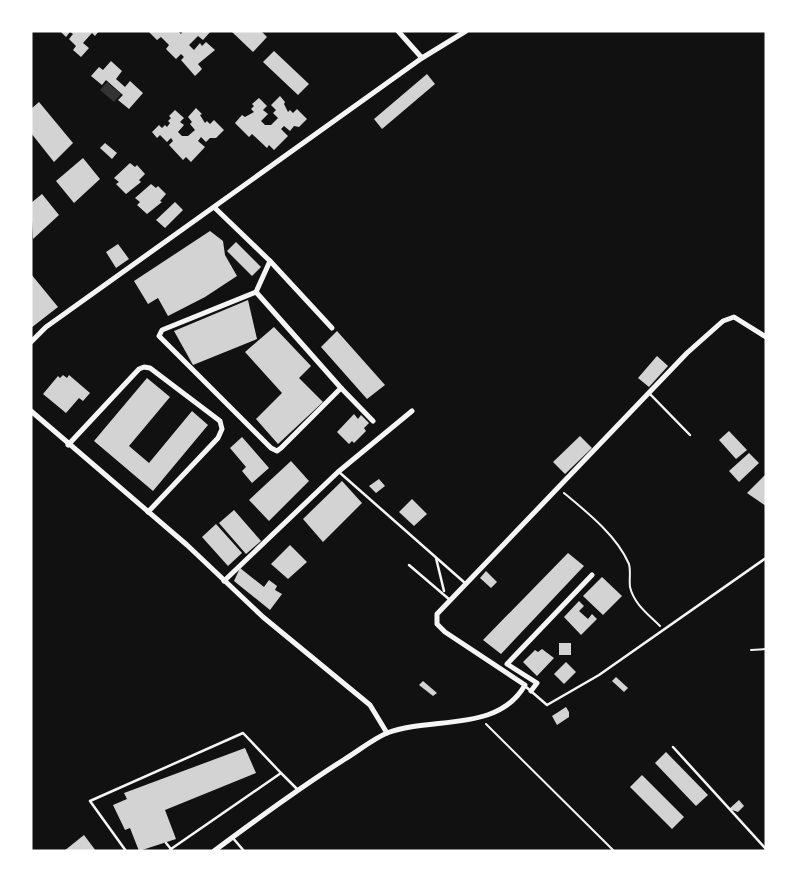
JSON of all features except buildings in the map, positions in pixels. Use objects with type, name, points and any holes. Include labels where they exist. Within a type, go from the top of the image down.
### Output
[{"type":"street","points":[[398,31],[422,58]]},
{"type":"street","points":[[31,342],[46,327],[215,208],[422,58],[466,31]]},
{"type":"street","points":[[215,208],[270,261],[332,328]]},
{"type":"street","points":[[270,261],[256,292],[162,330],[159,336],[277,451],[341,388]]},
{"type":"street","points":[[256,292],[341,388],[373,421]]},
{"type":"street","points":[[214,851],[297,789],[387,733],[443,722],[464,722],[501,710],[517,699],[525,685],[445,632],[438,624],[437,614],[687,353],[723,321],[734,317],[766,337]]},
{"type":"street","points":[[68,444],[139,369],[144,367],[150,368],[220,421],[222,429],[218,438],[148,512]]},
{"type":"street","points":[[31,411],[187,545],[224,581],[370,705],[387,733]]},
{"type":"street","points":[[224,581],[338,472],[412,411]]},
{"type":"street","points":[[532,691],[537,683],[508,664],[592,575]]},
{"type":"lane","points":[[649,393],[690,435]]},
{"type":"lane","points":[[338,472],[465,583]]},
{"type":"lane","points":[[436,558],[444,593]]},
{"type":"lane","points":[[525,685],[547,705],[599,675],[766,558]]},
{"type":"lane","points":[[409,565],[450,600]]},
{"type":"lane","points":[[126,851],[90,801],[243,733],[297,789]]},
{"type":"lane","points":[[673,747],[766,849]]},
{"type":"lane","points":[[166,843],[171,850],[281,772]]},
{"type":"lane","points":[[232,837],[244,851]]},
{"type":"path","points":[[559,488],[605,530],[621,550],[630,566],[630,585],[634,600],[664,630]]},
{"type":"path","points":[[751,650],[766,649]]},
{"type":"path","points":[[480,717],[614,851]]},
{"type":"shaded area","points":[[107,82],[121,94],[114,102],[100,90]]}]
